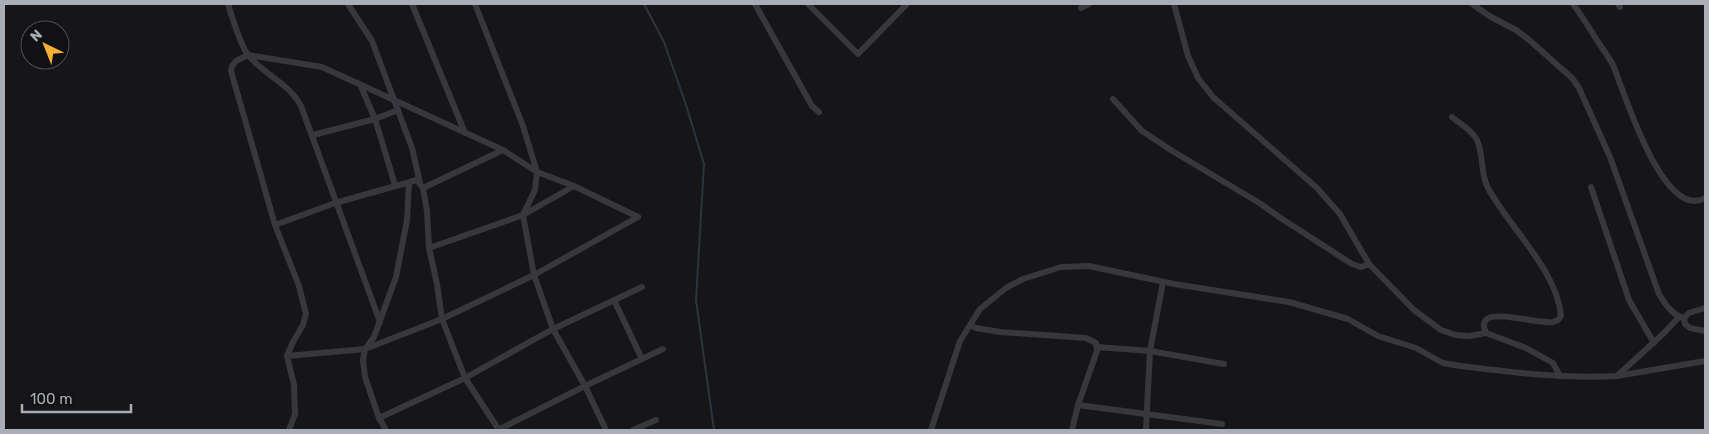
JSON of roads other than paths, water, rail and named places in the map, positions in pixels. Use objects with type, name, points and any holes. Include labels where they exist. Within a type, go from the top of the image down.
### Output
[{"type":"street","points":[[228,4],[243,47],[248,54],[263,70],[290,90],[296,97],[313,135],[380,322]]},
{"type":"street","points":[[348,4],[372,41],[412,148],[427,211],[429,248],[442,319],[465,378],[499,430],[585,386],[663,350]]},
{"type":"street","points":[[412,4],[465,133]]},
{"type":"street","points":[[475,4],[523,126],[537,172],[534,190],[523,215],[534,275],[553,329],[585,386],[606,430]]},
{"type":"street","points":[[755,4],[812,106],[819,112]]},
{"type":"street","points":[[808,4],[858,54],[906,4]]},
{"type":"street","points":[[1081,8],[1089,4]]},
{"type":"street","points":[[1174,4],[1188,56],[1198,78],[1213,96],[1318,188],[1340,214],[1369,264],[1414,310],[1441,330],[1456,336],[1486,333],[1526,348],[1553,362],[1560,376]]},
{"type":"street","points":[[1472,4],[1490,18],[1516,30],[1572,78],[1579,88],[1610,157],[1659,294],[1668,308],[1681,317],[1685,324],[1690,328],[1705,331]]},
{"type":"street","points":[[1573,4],[1612,62],[1641,136],[1660,174],[1677,193],[1686,199],[1697,202],[1705,198]]},
{"type":"street","points":[[288,356],[365,349],[442,319],[534,275],[638,217],[574,186],[537,172],[503,150],[322,67],[248,54],[236,61],[231,71],[275,225],[299,286],[306,314],[304,325],[293,342],[288,356],[294,385],[295,414],[289,430]]},
{"type":"street","points":[[360,84],[375,119],[395,185]]},
{"type":"street","points":[[1113,99],[1142,131],[1174,152],[1261,204],[1352,264],[1361,267],[1369,264]]},
{"type":"street","points":[[313,135],[375,119],[398,110]]},
{"type":"street","points":[[1452,117],[1472,132],[1477,140],[1489,188],[1540,263],[1556,294],[1561,316],[1553,322],[1491,317],[1484,323],[1486,333]]},
{"type":"street","points":[[422,185],[503,150]]},
{"type":"street","points":[[275,225],[336,202],[395,185],[409,183],[413,180],[417,180],[422,185]]},
{"type":"street","points":[[386,430],[379,418],[365,377],[363,360],[365,349],[374,337],[396,277],[407,220],[409,183]]},
{"type":"street","points":[[429,248],[523,215],[574,186]]},
{"type":"street","points":[[1591,187],[1629,300],[1654,343]]},
{"type":"street","points":[[931,430],[960,341],[980,309],[1006,288],[1024,279],[1060,268],[1090,266],[1163,282],[1254,298],[1289,302],[1348,319],[1378,336],[1416,348],[1443,363],[1454,365],[1560,376],[1617,376],[1705,361]]},
{"type":"street","points":[[1146,430],[1145,415],[1150,351],[1163,282]]},
{"type":"street","points":[[379,418],[465,378],[553,329],[642,287]]},
{"type":"street","points":[[614,300],[642,359]]},
{"type":"street","points":[[1617,376],[1681,317],[1705,308]]},
{"type":"street","points":[[970,325],[976,328],[1000,332],[1086,338],[1097,346],[1150,351],[1224,364]]},
{"type":"street","points":[[1072,430],[1097,346]]},
{"type":"street","points":[[1078,405],[1222,424]]},
{"type":"street","points":[[634,430],[656,420]]},
{"type":"waterway","points":[[644,4],[664,42],[704,164],[696,300],[714,430]]}]
